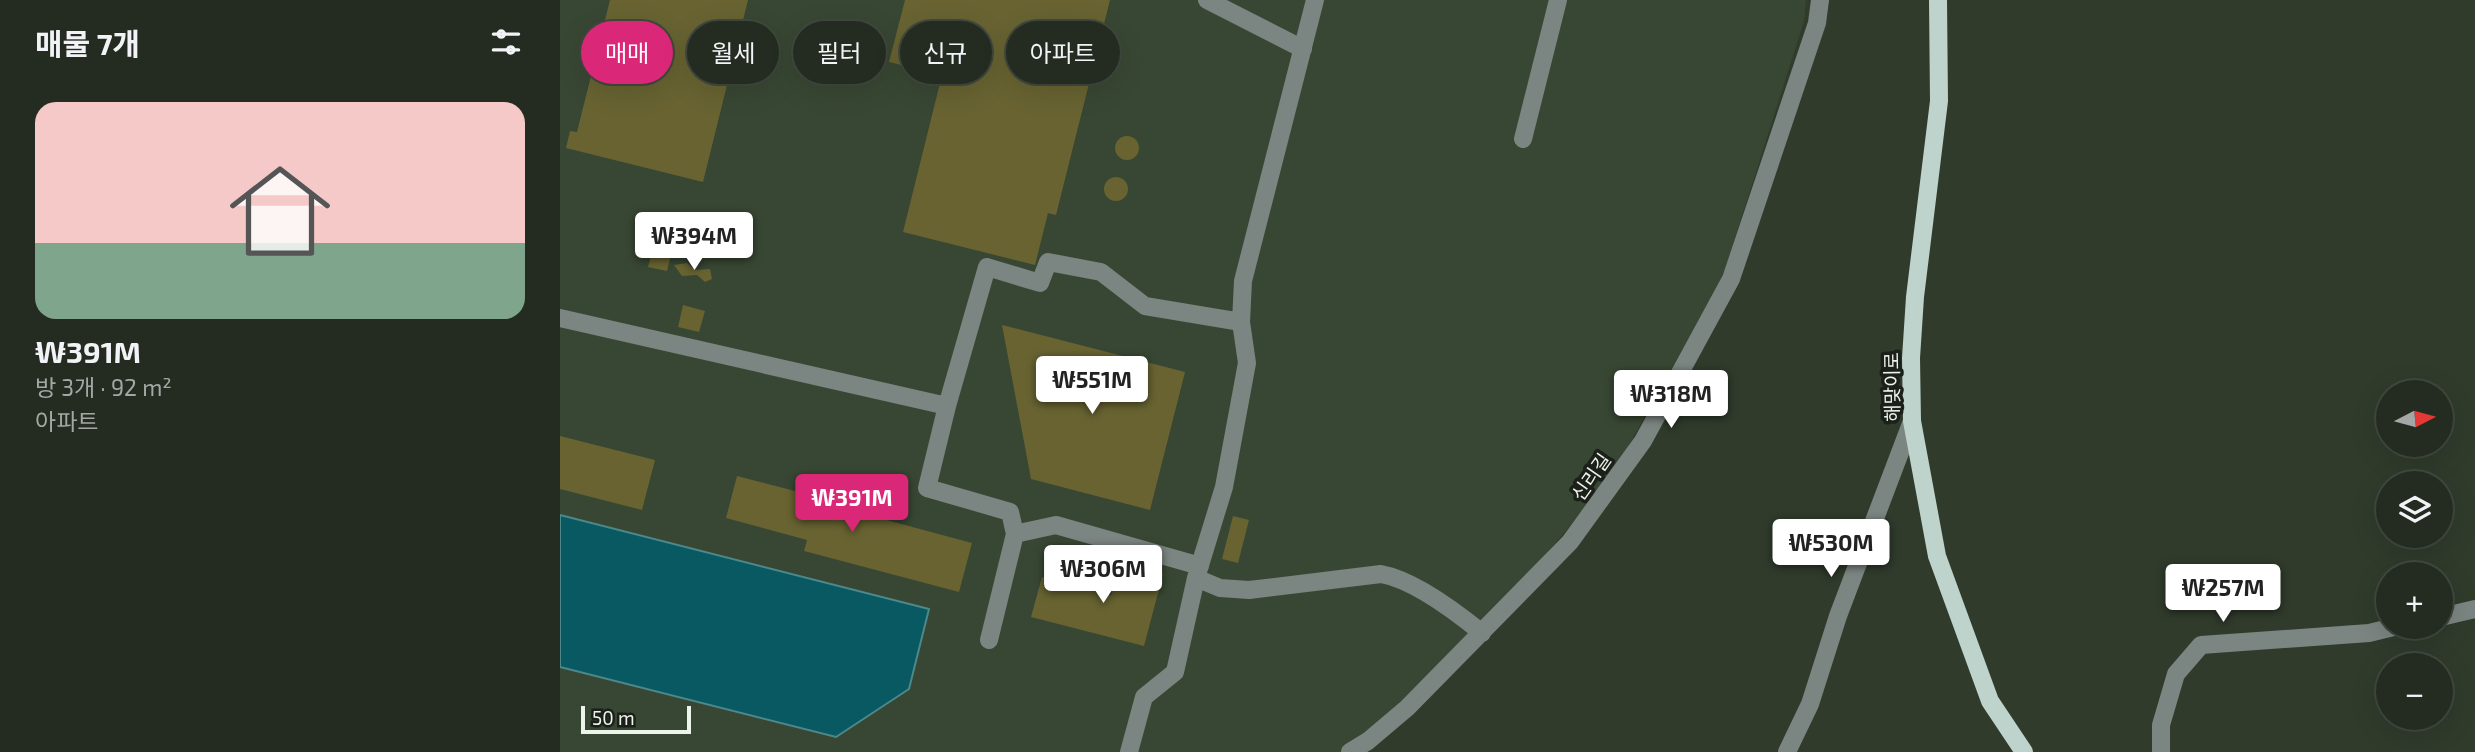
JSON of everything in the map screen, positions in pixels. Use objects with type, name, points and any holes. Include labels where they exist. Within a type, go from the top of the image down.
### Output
[{"type":"main road","name":"해맞이로","points":[[1938,0],[1939,100],[1915,297],[1911,358],[1912,421],[1937,556],[1990,701],[2024,752]]},
{"type":"street","points":[[1207,0],[1303,49]]},
{"type":"street","points":[[1129,752],[1144,697],[1175,671],[1198,572],[1224,486],[1247,363],[1241,322],[1244,281],[1315,0]]},
{"type":"street","points":[[1523,139],[1558,0]]},
{"type":"street","name":"신리길","points":[[1350,752],[1368,741],[1407,708],[1570,542],[1643,440],[1731,279],[1817,23],[1820,0]]},
{"type":"street","points":[[989,640],[1015,534],[1010,512],[928,488],[947,407],[987,267],[1040,283],[1048,262],[1101,272],[1145,306],[1241,322]]},
{"type":"street","points":[[560,318],[947,407]]},
{"type":"street","points":[[1787,752],[1810,704],[1838,616],[1912,421]]},
{"type":"street","points":[[1015,534],[1056,525],[1198,572],[1220,588],[1249,590],[1381,574],[1399,578],[1482,633]]},
{"type":"street","points":[[2453,614],[2475,609]]},
{"type":"street","points":[[2161,752],[2161,725],[2176,674],[2201,645],[2376,631]]},
{"type":"shaded area","points":[[560,0],[1806,0],[1804,21],[1723,276],[1619,463],[1565,532],[1480,630],[1352,752],[560,752]]},
{"type":"water","points":[[560,515],[929,609],[909,689],[836,737],[560,667]]},
{"type":"building","points":[[610,0],[748,0],[743,21],[687,21],[687,84],[727,84],[703,182],[566,148],[570,131],[577,132],[589,84],[673,84],[673,21],[605,21]]},
{"type":"building","points":[[905,0],[1110,0],[1105,21],[1006,21],[1006,84],[1089,84],[1056,215],[1048,213],[1035,265],[903,232],[940,84],[992,84],[992,21],[900,21],[900,65],[889,62]]},
{"type":"building","points":[[1127,136],[1138,143],[1139,148],[1132,159],[1127,160],[1116,153],[1115,148],[1122,137]]},
{"type":"building","points":[[1116,177],[1127,184],[1128,189],[1121,200],[1116,201],[1105,194],[1104,189],[1111,178]]},
{"type":"building","points":[[654,243],[673,247],[667,271],[648,267]]},
{"type":"building","points":[[687,263],[695,270],[710,269],[712,279],[705,282],[697,275],[682,276],[674,265]]},
{"type":"building","points":[[683,305],[705,311],[699,332],[678,327]]},
{"type":"building","points":[[1002,325],[1185,372],[1150,510],[1031,479]]},
{"type":"building","points":[[560,436],[655,460],[642,510],[560,489]]},
{"type":"building","points":[[737,476],[838,502],[837,504],[890,521],[972,543],[959,592],[804,551],[807,540],[726,518]]},
{"type":"building","points":[[1233,516],[1249,520],[1238,563],[1222,559]]},
{"type":"building","points":[[1119,563],[1163,574],[1144,646],[1031,617],[1042,577],[1111,595]]}]
